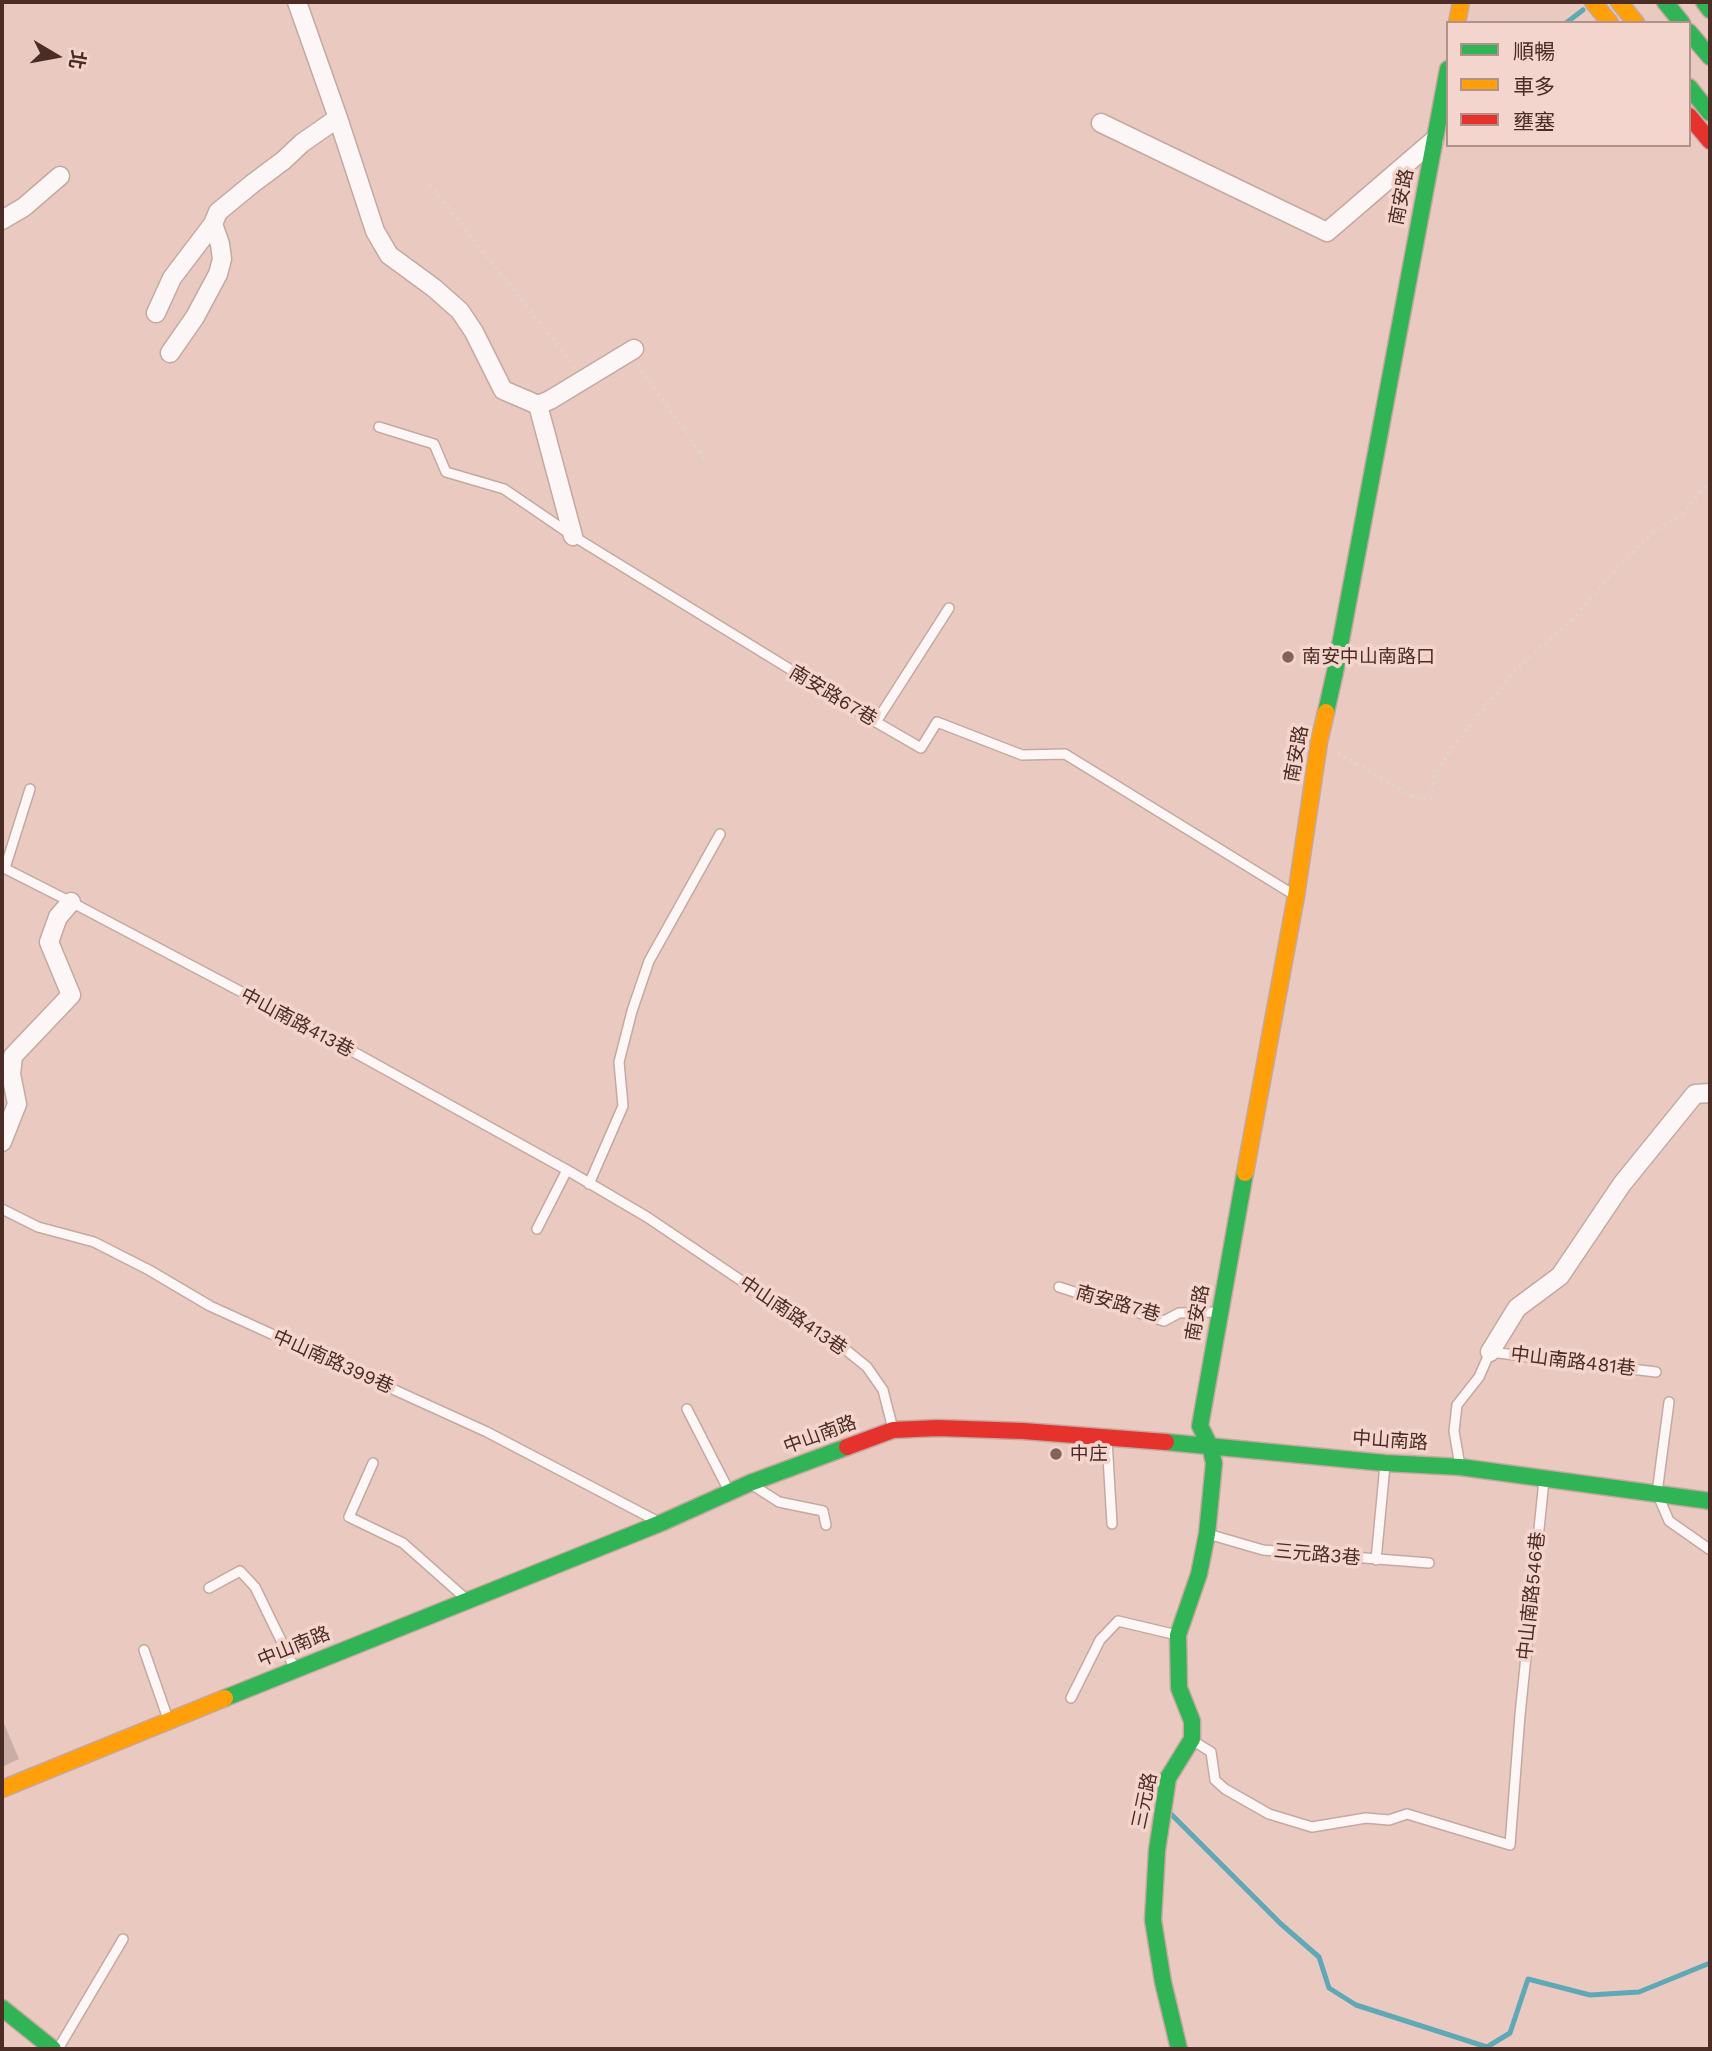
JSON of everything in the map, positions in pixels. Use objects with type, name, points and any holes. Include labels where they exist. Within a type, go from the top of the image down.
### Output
[{"type":"main road","points":[[1457,21],[1461,2]]},
{"type":"main road","points":[[1593,2],[1609,21]]},
{"type":"main road","points":[[1619,2],[1634,21]]},
{"type":"main road","points":[[1665,2],[1680,21]]},
{"type":"main road","points":[[1704,2],[1710,10]]},
{"type":"main road","points":[[1691,34],[1710,57]]},
{"type":"main road","name":"南安路","points":[[1210,1446],[1200,1426],[1219,1312],[1296,896],[1319,742],[1335,673],[1446,79]]},
{"type":"main road","points":[[1691,89],[1710,113]]},
{"type":"main road","points":[[1691,119],[1710,141]]},
{"type":"main road","name":"中山南路","points":[[2,1789],[661,1523],[750,1483],[893,1430],[937,1428],[1023,1431],[1385,1463],[1460,1467],[1710,1501]]},
{"type":"main road","points":[[1192,1740],[1192,1721],[1179,1688],[1178,1635],[1199,1574],[1207,1534],[1214,1463],[1210,1446]]},
{"type":"main road","name":"三元路","points":[[1179,2049],[1163,1982],[1153,1920],[1157,1850],[1168,1778],[1192,1740]]},
{"type":"main road","points":[[2,2008],[56,2049]]},
{"type":"street","points":[[297,2],[375,231],[389,255],[434,288],[460,312],[474,332],[503,390],[538,405]]},
{"type":"street","points":[[156,313],[172,278],[214,225],[218,212],[302,143],[338,118]]},
{"type":"street","points":[[1101,122],[1327,232],[1434,140]]},
{"type":"street","points":[[2,220],[24,207],[60,176]]},
{"type":"street","points":[[170,353],[195,317],[218,274],[222,259],[214,225]]},
{"type":"street","points":[[538,405],[635,355]]},
{"type":"street","points":[[538,405],[573,536]]},
{"type":"street","points":[[2,1142],[17,1104],[10,1074],[13,1056],[71,995],[50,942],[58,917],[71,902]]},
{"type":"street","points":[[1490,1352],[1517,1308],[1560,1276],[1622,1184],[1695,1094],[1710,1093]]},
{"type":"lane","name":"南安路67巷","points":[[379,427],[434,444],[446,472],[504,489],[573,536],[921,748],[937,722],[1022,755],[1065,754],[1296,896]]},
{"type":"lane","points":[[876,722],[949,608]]},
{"type":"lane","points":[[3,868],[30,789]]},
{"type":"lane","points":[[589,1184],[623,1106],[620,1062],[632,1011],[649,961],[720,834]]},
{"type":"lane","name":"中山南路413巷","points":[[3,868],[323,1035],[647,1217],[835,1341],[866,1367],[883,1390],[893,1430]]},
{"type":"lane","points":[[537,1229],[567,1170]]},
{"type":"lane","name":"中山南路399巷","points":[[2,1209],[38,1227],[94,1242],[210,1306],[487,1432],[661,1523]]},
{"type":"lane","name":"南安路7巷","points":[[1059,1287],[1164,1321],[1179,1313],[1219,1312]]},
{"type":"lane","name":"中山南路481巷","points":[[1460,1467],[1454,1431],[1457,1405],[1479,1377],[1490,1352],[1656,1372]]},
{"type":"lane","points":[[1669,1402],[1657,1493],[1669,1521],[1709,1549]]},
{"type":"lane","points":[[687,1409],[729,1492]]},
{"type":"lane","points":[[1107,1438],[1112,1524]]},
{"type":"lane","points":[[373,1463],[349,1517],[403,1543],[467,1600]]},
{"type":"lane","points":[[1376,1560],[1385,1463]]},
{"type":"lane","name":"中山南路546巷","points":[[1192,1740],[1211,1752],[1215,1780],[1225,1789],[1269,1814],[1312,1827],[1366,1818],[1388,1820],[1407,1814],[1510,1845],[1544,1478]]},
{"type":"lane","points":[[750,1483],[779,1502],[823,1511],[826,1525]]},
{"type":"lane","name":"三元路3巷","points":[[1207,1534],[1263,1550],[1429,1563]]},
{"type":"lane","points":[[209,1588],[240,1571],[255,1587],[295,1669]]},
{"type":"lane","points":[[1071,1698],[1100,1640],[1118,1621],[1178,1635]]},
{"type":"lane","points":[[144,1650],[169,1721]]},
{"type":"lane","points":[[56,2049],[123,1939]]},
{"type":"path","points":[[430,186],[571,362]]},
{"type":"path","points":[[635,355],[705,460]]},
{"type":"path","points":[[1319,742],[1417,799],[1430,797],[1435,774],[1441,764],[1514,672],[1571,620],[1620,565],[1656,530],[1683,514],[1710,481]]},
{"type":"building","points":[[2,1719],[19,1759],[2,1767]]},
{"type":"waterway","points":[[1569,21],[1583,10]]},
{"type":"waterway","points":[[1171,1814],[1281,1924],[1319,1957],[1329,1988],[1356,2005],[1487,2047],[1510,2033],[1528,1979],[1590,1995],[1639,1992],[1710,1963]]},
{"type":"traffic: fast","points":[[1665,2],[1680,21]]},
{"type":"traffic: fast","points":[[1704,2],[1710,10]]},
{"type":"traffic: fast","points":[[1691,34],[1710,57]]},
{"type":"traffic: fast","points":[[1326,712],[1446,80]]},
{"type":"traffic: fast","points":[[1691,89],[1710,113]]},
{"type":"traffic: fast","points":[[1179,2049],[1163,1982],[1153,1920],[1157,1850],[1168,1778],[1192,1739],[1192,1721],[1179,1688],[1178,1635],[1199,1574],[1207,1534],[1214,1463],[1210,1446],[1200,1426],[1245,1173]]},
{"type":"traffic: fast","points":[[1166,1442],[1385,1463],[1460,1467],[1710,1501]]},
{"type":"traffic: fast","points":[[225,1698],[661,1523],[750,1483],[847,1447]]},
{"type":"traffic: fast","points":[[2,2008],[53,2049]]},
{"type":"traffic: slow","points":[[1457,21],[1461,2]]},
{"type":"traffic: slow","points":[[1593,2],[1608,21]]},
{"type":"traffic: slow","points":[[1619,2],[1634,21]]},
{"type":"traffic: slow","points":[[1245,1173],[1296,896],[1326,712]]},
{"type":"traffic: slow","points":[[2,1789],[225,1698]]},
{"type":"traffic: jam","points":[[1691,118],[1710,141]]},
{"type":"traffic: jam","points":[[847,1447],[893,1430],[938,1428],[1023,1431],[1166,1442]]},
{"type":"place","name":"南安中山南路口","points":[[1288,657]]},
{"type":"place","name":"中庄","points":[[1056,1454]]}]
